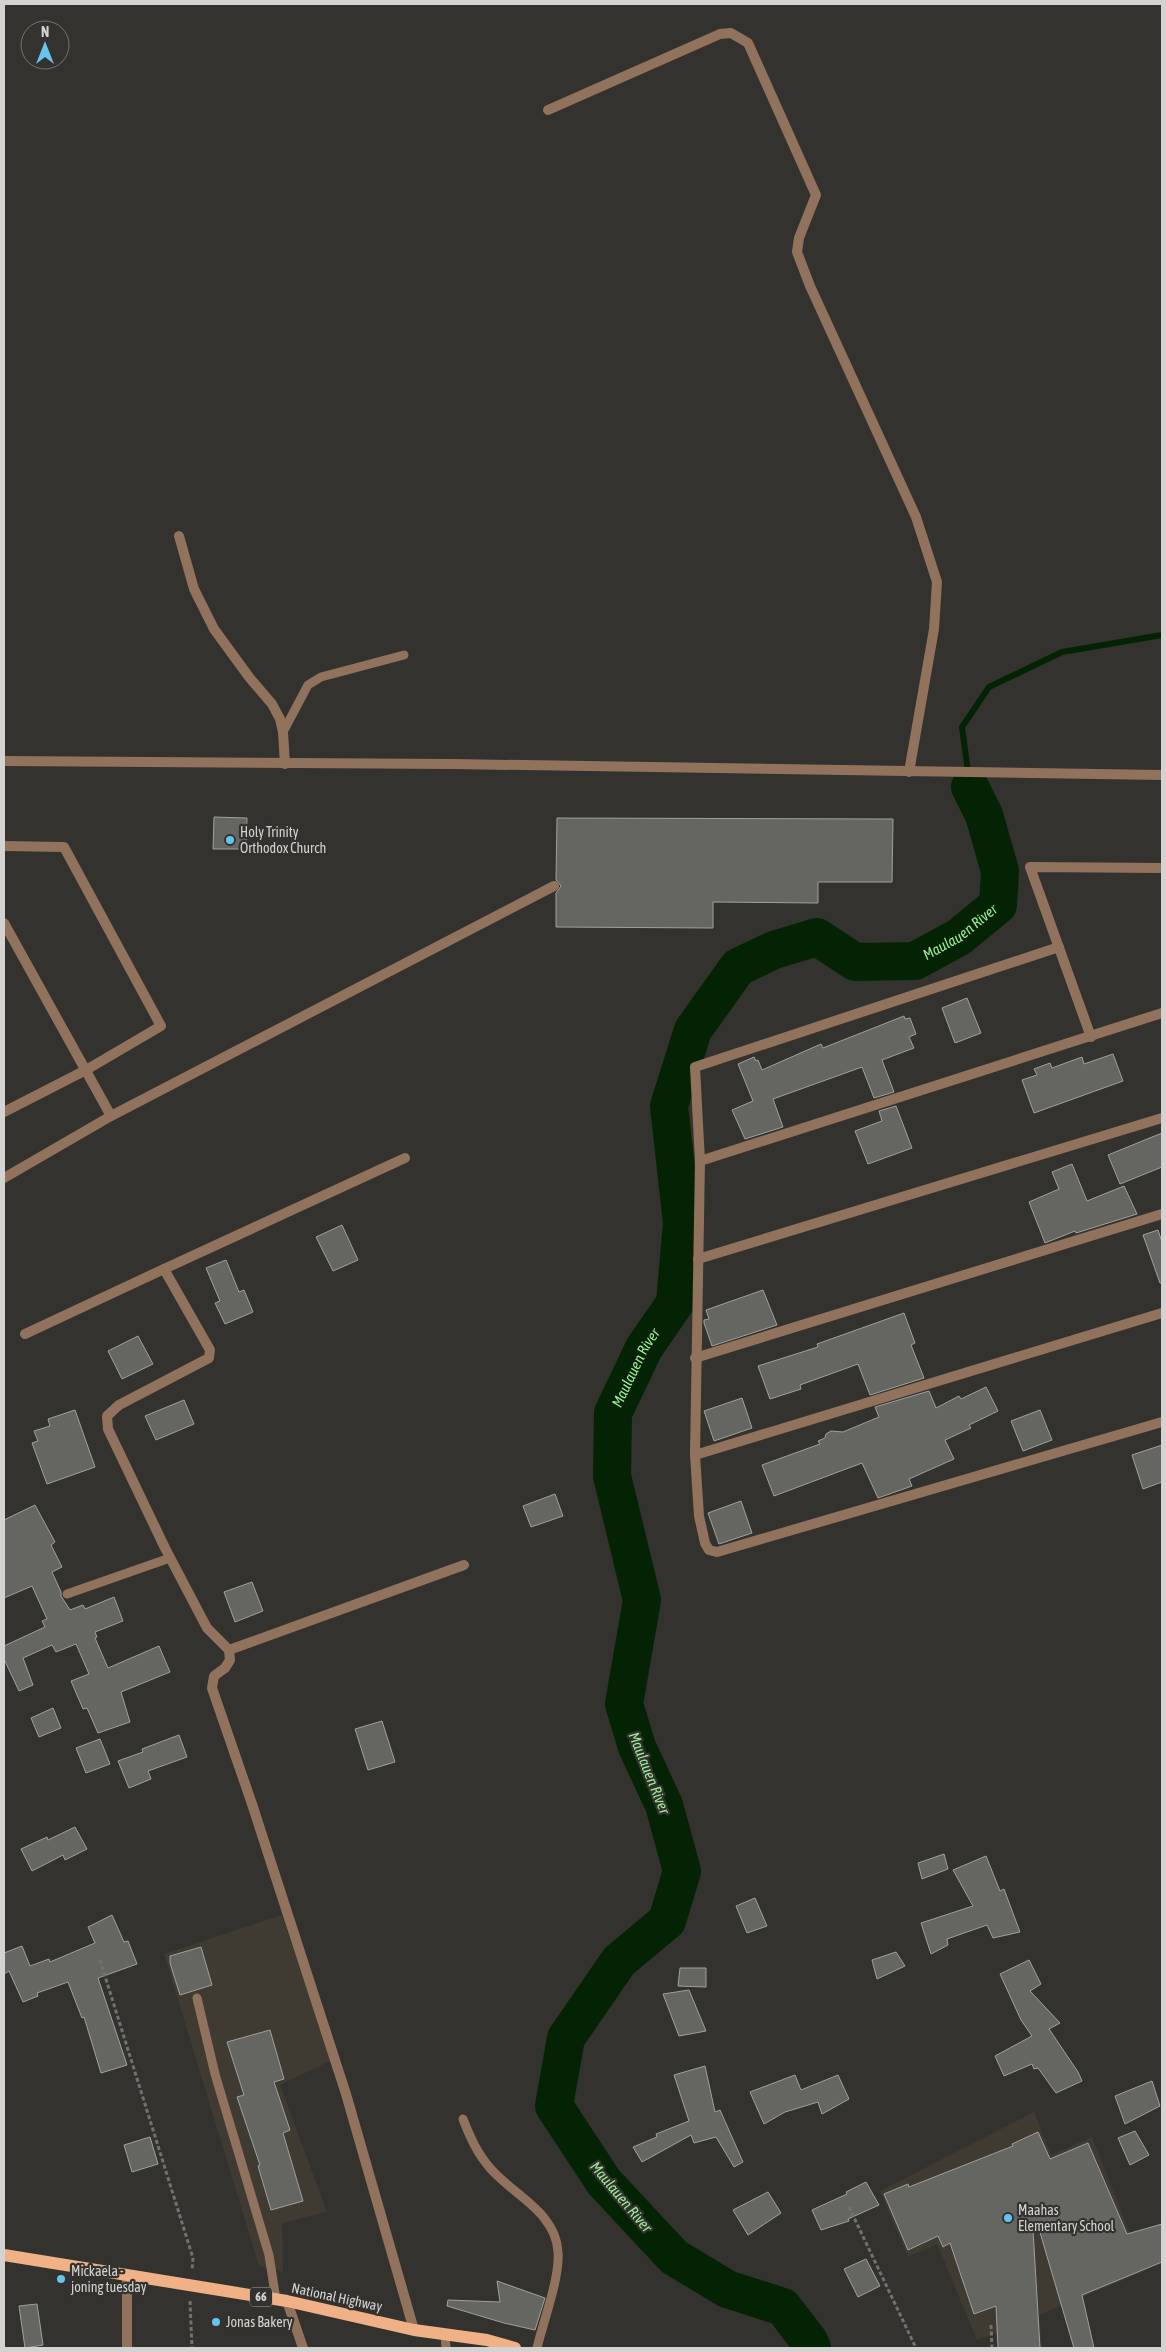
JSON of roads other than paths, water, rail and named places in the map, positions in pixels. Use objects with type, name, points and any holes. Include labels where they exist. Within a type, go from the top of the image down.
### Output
[{"type":"main road","name":"National Highway","points":[[4,2255],[281,2300],[414,2330],[487,2340],[516,2348]]},
{"type":"street","points":[[548,110],[720,34],[732,33],[748,43],[816,195],[798,238],[797,252],[810,286],[916,517],[937,582],[934,629],[912,772]]},
{"type":"street","points":[[179,536],[194,589],[209,620],[233,656],[272,704],[280,719],[283,732],[285,764]]},
{"type":"street","points":[[4,761],[454,764],[1162,775]]},
{"type":"street","points":[[4,846],[64,847],[161,1026],[86,1070],[4,1112]]},
{"type":"street","points":[[1091,1037],[1030,867],[1162,868]]},
{"type":"street","points":[[4,1178],[110,1116],[554,886]]},
{"type":"street","points":[[4,923],[110,1116]]},
{"type":"street","points":[[1059,947],[695,1067],[700,1161],[695,1358],[695,1455],[704,1544],[708,1550],[717,1552],[1162,1422]]},
{"type":"street","points":[[700,1161],[1162,1013]]},
{"type":"street","points":[[698,1259],[1162,1118]]},
{"type":"street","points":[[25,1334],[405,1158]]},
{"type":"street","points":[[695,1358],[1162,1214]]},
{"type":"street","points":[[164,1269],[210,1350],[209,1358],[119,1405],[108,1416],[108,1429],[170,1558],[207,1628],[229,1650],[230,1660],[225,1668],[214,1676],[212,1688],[252,1804],[346,2094],[414,2330]]},
{"type":"street","points":[[695,1455],[1162,1313]]},
{"type":"street","points":[[229,1650],[464,1564]]},
{"type":"street","points":[[127,2275],[127,2348]]},
{"type":"street","points":[[281,2300],[304,2348]]},
{"type":"lane","points":[[283,732],[308,685],[321,677],[404,655]]},
{"type":"lane","points":[[67,1594],[170,1558]]},
{"type":"lane","points":[[197,1998],[215,2074],[281,2300]]},
{"type":"lane","points":[[463,2119],[477,2151],[491,2170],[541,2213],[551,2229],[558,2251],[556,2271],[537,2348]]},
{"type":"lane","points":[[445,2334],[446,2348]]},
{"type":"waterway","name":"Maulauen River","points":[[970,787],[962,727],[989,687],[1062,652],[1162,635]]},
{"type":"waterway","name":"Maulauen River","points":[[812,2348],[809,2341],[783,2307],[727,2289],[674,2257],[604,2182],[554,2106],[566,2038],[619,1961],[667,1921],[682,1871],[664,1805],[637,1747],[624,1704],[642,1600],[612,1476],[613,1413],[644,1348],[675,1303],[682,1223],[669,1106],[693,1030],[738,967],[774,950],[817,937],[855,962],[915,961],[959,937],[998,905],[1000,871],[984,815],[970,787]]},
{"type":"place","name":"Holy Trinity Orthodox Church","points":[[230,840]]},
{"type":"place","name":"Maahas Elementary School","points":[[1008,2218]]},
{"type":"place","name":"Mickaela - joning tuesday","points":[[61,2279]]},
{"type":"place","name":"Jonas Bakery","points":[[216,2322]]}]
